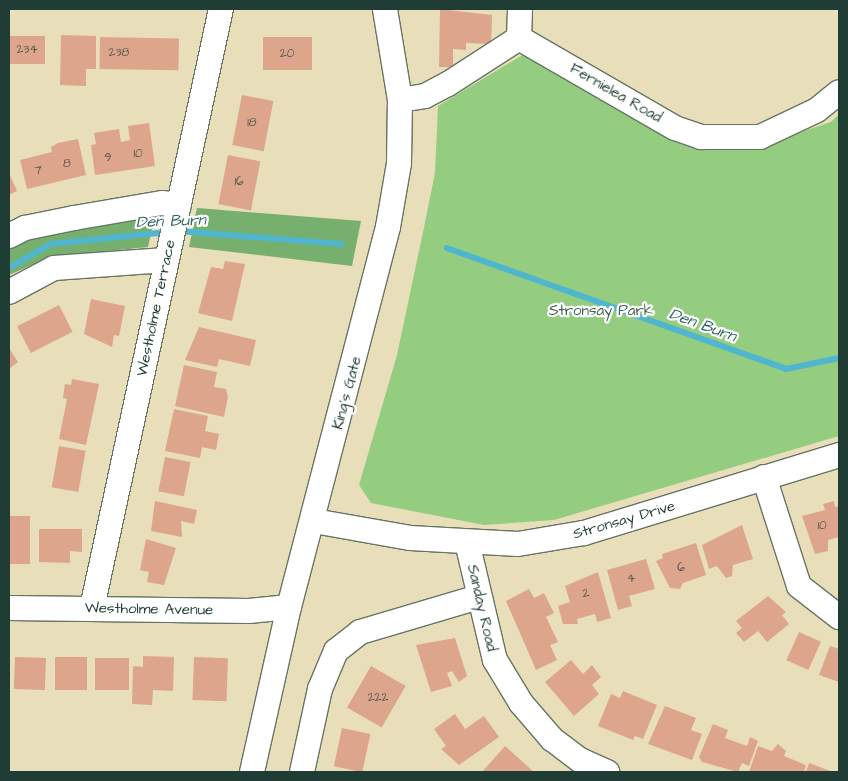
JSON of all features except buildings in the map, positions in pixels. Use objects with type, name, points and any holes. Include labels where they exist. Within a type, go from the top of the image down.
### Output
[{"type":"street","name":"Westholme Terrace","points":[[92,608],[221,9]]},
{"type":"street","name":"King's Gate","points":[[252,772],[289,607],[314,521],[385,245],[399,163],[400,100],[384,9]]},
{"type":"street","points":[[400,100],[425,96],[448,84],[519,38],[520,9]]},
{"type":"street","name":"Fernielea Road","points":[[519,38],[668,123],[701,137],[760,137],[816,110],[839,92]]},
{"type":"street","points":[[9,236],[25,228],[162,203],[178,208]]},
{"type":"street","points":[[9,292],[54,268],[167,255]]},
{"type":"street","name":"Stronsay Drive","points":[[314,521],[410,538],[518,544],[584,533],[839,455]]},
{"type":"street","points":[[764,477],[799,586],[839,618]]},
{"type":"street","name":"Sanday Road","points":[[468,542],[478,597],[495,660],[521,703],[552,739],[580,760],[607,772]]},
{"type":"street","points":[[302,772],[320,689],[336,651],[360,632],[478,597]]},
{"type":"street","name":"Westholme Avenue","points":[[9,608],[249,611],[289,607]]},
{"type":"green space","name":"Stronsay Park","points":[[529,51],[647,122],[758,146],[831,122],[839,114],[839,436],[554,520],[484,525],[371,503],[359,485],[397,355],[423,232],[435,173],[438,106]]},
{"type":"green space","points":[[197,208],[361,221],[352,266],[189,247]]},
{"type":"green space","points":[[155,215],[148,247],[50,257],[9,275],[9,246],[32,234]]},
{"type":"waterway","name":"Den Burn","points":[[179,231],[341,244]]},
{"type":"waterway","name":"Den Burn","points":[[9,268],[51,244],[167,232]]},
{"type":"waterway","name":"Den Burn","points":[[447,248],[786,369],[839,358]]}]
